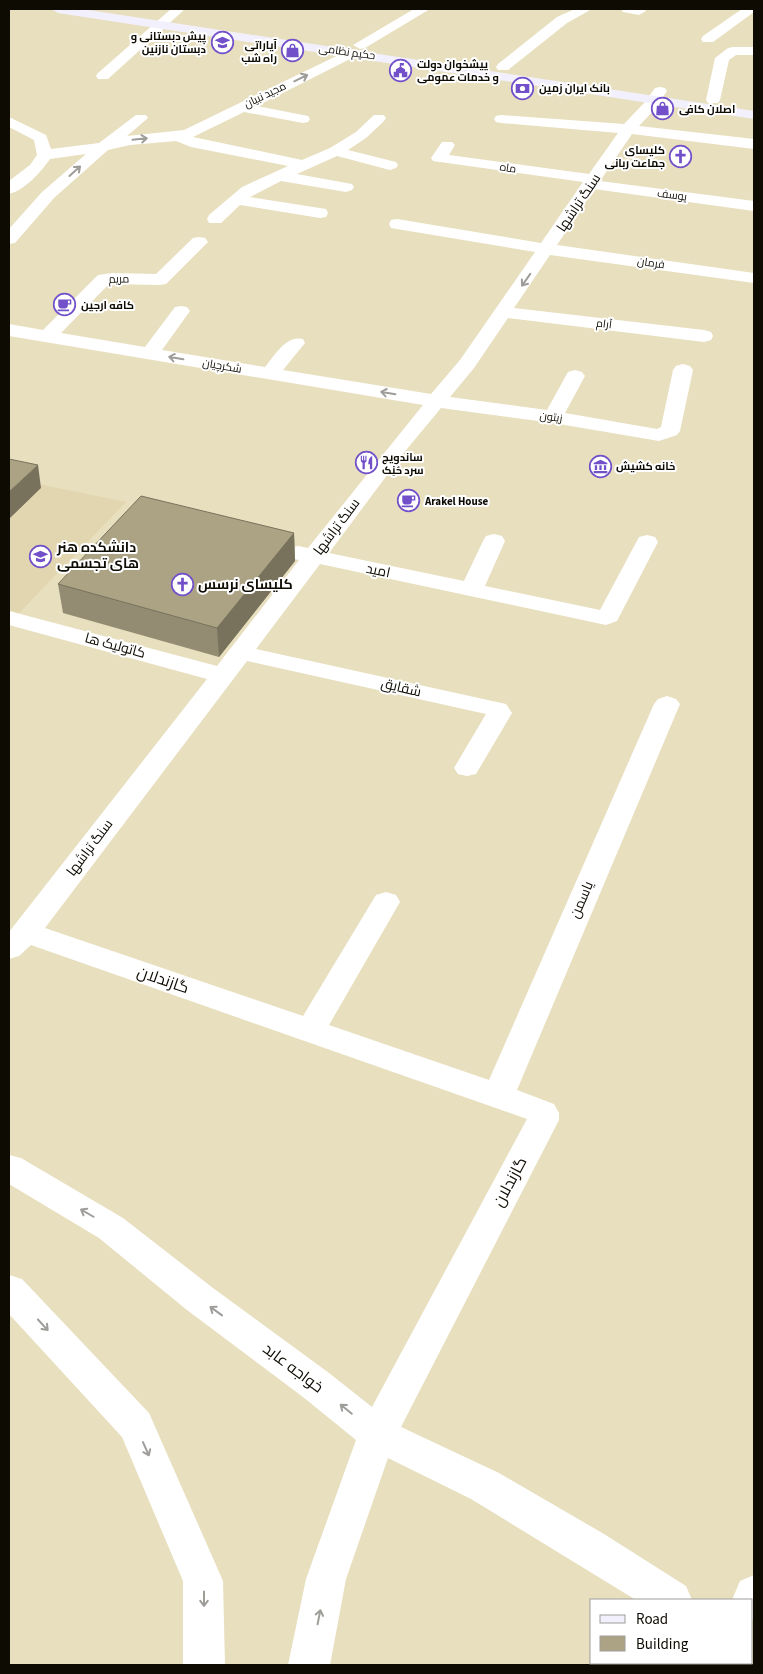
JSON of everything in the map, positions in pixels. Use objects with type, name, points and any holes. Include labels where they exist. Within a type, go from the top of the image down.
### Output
[{"type":"main road","name":"حکیم نظامی","points":[[58,9],[159,24],[502,67],[658,95],[754,115]]},
{"type":"main road","name":"حکیم نظامی","points":[[122,9],[175,12],[356,49],[658,95],[754,106]]},
{"type":"street","name":"مجید نبیان","points":[[9,239],[48,195],[103,147],[129,140],[178,136],[200,128],[356,49],[423,9]]},
{"type":"street","points":[[502,67],[562,20],[585,9]]},
{"type":"street","points":[[708,39],[746,10]]},
{"type":"street","points":[[103,76],[159,24],[175,12]]},
{"type":"street","points":[[714,100],[722,58],[733,52],[754,51]]},
{"type":"street","name":"سنگ تراشها","points":[[17,941],[395,450],[467,364],[548,249],[629,128],[658,95]]},
{"type":"street","points":[[241,107],[303,119]]},
{"type":"street","points":[[9,190],[36,168],[45,155],[103,147],[140,118]]},
{"type":"street","points":[[215,219],[248,190],[335,151],[361,135],[379,118]]},
{"type":"street","points":[[501,119],[629,128],[754,144]]},
{"type":"street","points":[[9,121],[40,138],[45,155]]},
{"type":"street","points":[[200,128],[270,143]]},
{"type":"street","name":"مجید نبیان","points":[[178,136],[190,142],[305,165]]},
{"type":"street","name":"ماه","points":[[447,145],[439,158],[592,182]]},
{"type":"street","points":[[335,151],[390,165]]},
{"type":"street","points":[[279,176],[346,186]]},
{"type":"street","name":"یوسف","points":[[592,182],[754,206]]},
{"type":"street","points":[[9,190],[48,195]]},
{"type":"street","points":[[238,200],[320,213]]},
{"type":"street","name":"فرمان","points":[[397,224],[548,249],[723,273],[746,282]]},
{"type":"street","name":"مریم","points":[[48,336],[104,279],[160,280],[199,242]]},
{"type":"street","points":[[723,273],[737,260]]},
{"type":"street","points":[[149,354],[181,311]]},
{"type":"street","name":"آرام","points":[[504,312],[704,336]]},
{"type":"street","name":"شکرچیان","points":[[9,330],[436,401]]},
{"type":"street","points":[[269,374],[296,342]]},
{"type":"street","name":"زیتون","points":[[436,401],[666,434],[670,431],[683,370]]},
{"type":"street","points":[[553,417],[575,376]]},
{"type":"street","points":[[471,590],[494,541]]},
{"type":"street","name":"امید","points":[[275,548],[606,618],[609,616],[647,542]]},
{"type":"street","name":"کاتولیک ها","points":[[9,618],[222,675]]},
{"type":"street","name":"شقایق","points":[[239,652],[497,709],[499,713],[467,768]]},
{"type":"street","name":"یاسمن","points":[[498,1096],[667,704]]},
{"type":"street","points":[[310,1031],[386,902]]},
{"type":"street","name":"گازندلان","points":[[17,941],[310,1031],[543,1113],[543,1120],[377,1434]]},
{"type":"street","name":"خواجه عابد","points":[[9,1168],[112,1228],[200,1299],[316,1385],[377,1434]]},
{"type":"street","points":[[9,1290],[136,1426],[204,1581],[204,1665]]},
{"type":"street","points":[[309,1665],[326,1579],[377,1434],[485,1486],[590,1548],[670,1599]]},
{"type":"shaded area","name":"دانشکده هنر های تجسمی","points":[[9,478],[126,502],[19,613],[9,610]]},
{"type":"building","points":[[9,459],[38,465],[9,492]]},
{"type":"building","name":"کلیسای نرسس","points":[[141,496],[294,533],[217,628],[58,584]]},
{"type":"place","name":"پیش دبستانی و دبستان نازنین","points":[[222,42]]},
{"type":"place","name":"آپاراتی راه شب","points":[[293,51]]},
{"type":"place","name":"پیشخوان دولت و خدمات عمومی","points":[[401,70]]},
{"type":"place","name":"بانک ایران زمین","points":[[523,88]]},
{"type":"place","name":"اصلان کافی","points":[[663,109]]},
{"type":"place","name":"کلیسای جماعت ربانی","points":[[681,156]]},
{"type":"place","name":"کافه ارجین","points":[[65,305]]},
{"type":"place","name":"ساندویچ سرد حُنِک","points":[[366,463]]},
{"type":"place","name":"خانه کشیش","points":[[600,466]]},
{"type":"place","name":"Arakel House","points":[[409,501]]},
{"type":"place","name":"دانشکده هنر های تجسمی","points":[[41,556]]},
{"type":"place","name":"کلیسای نرسس","points":[[182,585]]}]
